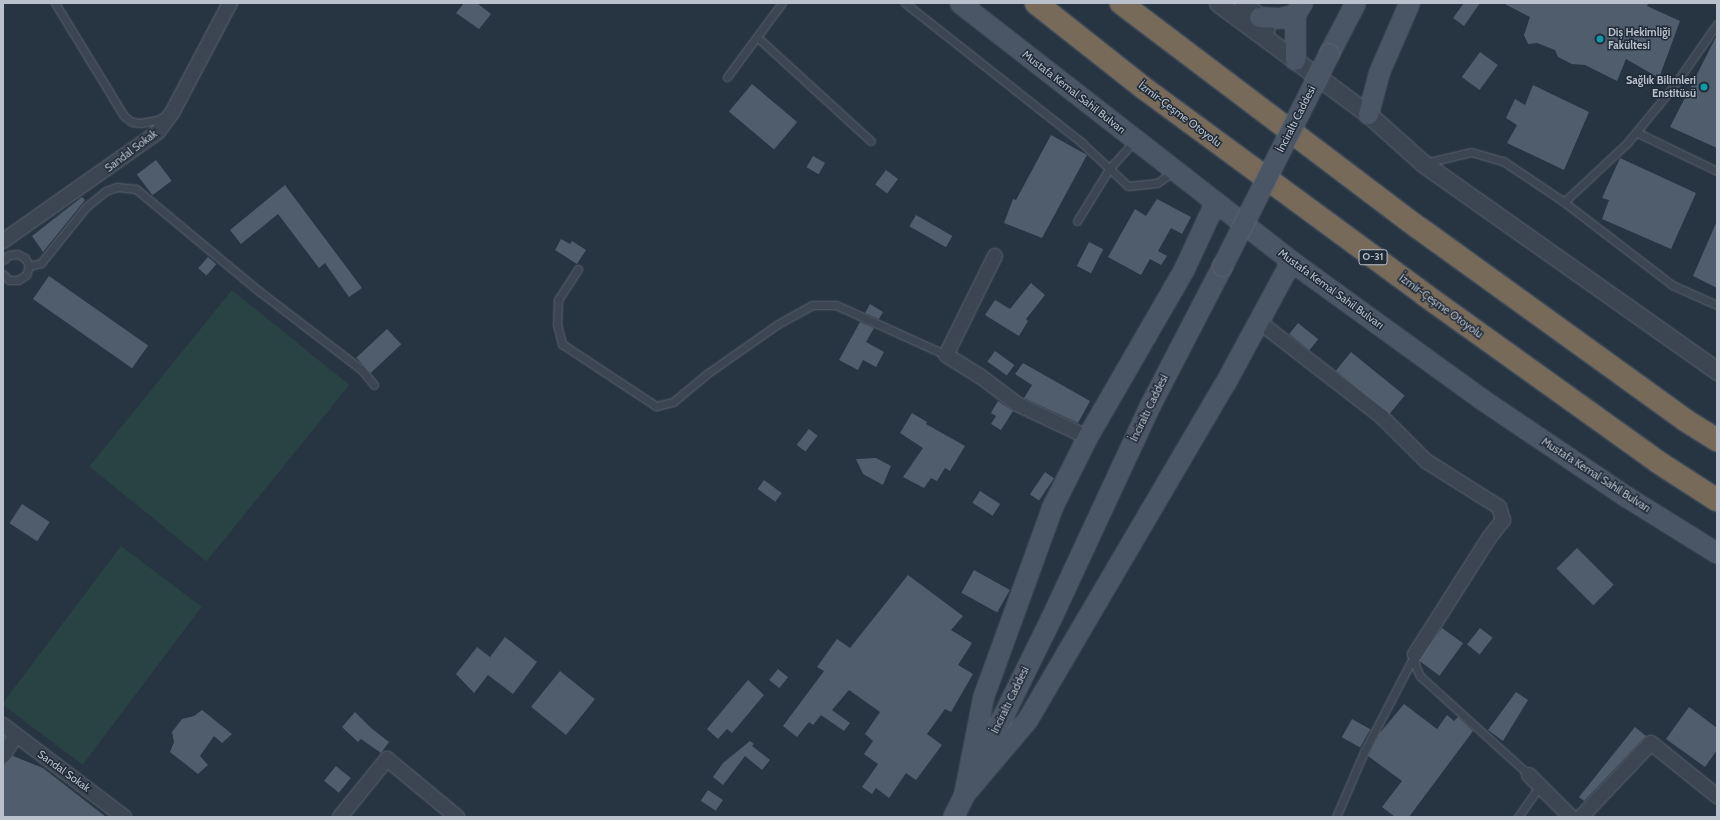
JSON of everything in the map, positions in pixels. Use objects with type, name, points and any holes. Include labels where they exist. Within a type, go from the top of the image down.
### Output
[{"type":"highway","name":"İzmir-Çeşme Otoyolu","points":[[1036,3],[1145,89],[1425,295],[1658,462],[1717,500]]},
{"type":"highway","points":[[1121,3],[1413,223],[1685,420],[1717,440]]},
{"type":"main road","name":"Mustafa Kemal Sahil Bulvarı","points":[[960,3],[1291,261],[1483,400],[1627,497],[1717,552]]},
{"type":"main road","name":"İnciraltı Caddesi","points":[[953,817],[1051,618],[1150,405],[1355,3]]},
{"type":"main road","points":[[1368,114],[1379,72],[1409,3]]},
{"type":"main road","points":[[1259,17],[1280,18],[1299,9],[1295,60]]},
{"type":"main road","points":[[964,794],[983,698],[1052,507],[1087,437],[1183,271],[1215,202]]},
{"type":"main road","points":[[964,794],[1027,720],[1258,321],[1291,261]]},
{"type":"street","name":"Sandal Sokak","points":[[3,241],[144,144],[158,132],[173,111],[230,3]]},
{"type":"street","points":[[1218,3],[1368,114],[1424,164],[1717,371]]},
{"type":"street","points":[[1243,3],[1259,17],[1279,48]]},
{"type":"street","points":[[995,256],[946,355],[980,376],[1017,404],[1087,437]]},
{"type":"street","points":[[1258,321],[1382,417],[1426,461],[1499,506],[1503,520],[1489,538],[1415,654]]},
{"type":"street","name":"Sandal Sokak","points":[[3,725],[15,736],[124,817]]},
{"type":"street","points":[[3,756],[15,736]]},
{"type":"street","points":[[1581,817],[1651,743],[1717,796]]},
{"type":"street","points":[[340,817],[387,759],[457,817]]},
{"type":"street","points":[[1529,775],[1571,817]]},
{"type":"lane","points":[[55,3],[124,116],[132,122],[141,122],[157,120],[173,111]]},
{"type":"lane","points":[[727,77],[782,3]]},
{"type":"lane","points":[[905,3],[1082,143],[1128,186],[1157,183],[1175,170]]},
{"type":"lane","points":[[1564,202],[1636,132],[1717,24]]},
{"type":"lane","points":[[757,37],[871,142]]},
{"type":"lane","points":[[1636,132],[1717,171]]},
{"type":"lane","points":[[1078,221],[1109,168],[1135,140]]},
{"type":"lane","points":[[1424,164],[1471,152],[1503,161],[1564,202],[1672,285],[1717,304]]},
{"type":"lane","points":[[28,266],[41,263],[86,207],[106,191],[117,186],[136,189],[260,291],[362,370],[374,385]]},
{"type":"lane","points":[[3,274],[9,280],[18,280],[26,275],[28,266],[21,255],[13,254],[4,257]]},
{"type":"lane","points":[[578,269],[558,300],[557,324],[562,344],[656,406],[673,402],[708,373],[772,328],[812,305],[836,305],[946,355]]},
{"type":"lane","points":[[1415,654],[1415,665],[1420,676],[1529,775]]},
{"type":"lane","points":[[1336,817],[1364,752],[1415,654]]},
{"type":"lane","points":[[1518,817],[1540,786]]},
{"type":"green space","points":[[232,290],[349,385],[206,561],[89,466]]},
{"type":"green space","points":[[121,546],[202,607],[83,765],[3,705],[3,703]]},
{"type":"building","points":[[464,3],[477,3],[491,14],[479,29],[456,13]]},
{"type":"building","points":[[1464,3],[1480,3],[1464,26],[1453,18]]},
{"type":"building","name":"Diş Hekimliği Fakültesi","points":[[1503,3],[1649,3],[1647,6],[1680,21],[1659,78],[1626,59],[1617,81],[1585,65],[1572,64],[1558,57],[1555,50],[1537,43],[1528,44],[1524,35],[1530,17]]},
{"type":"building","name":"Sağlık Bilimleri Enstitüsü","points":[[1717,35],[1717,148],[1670,127]]},
{"type":"building","points":[[1480,52],[1498,65],[1480,90],[1462,77]]},
{"type":"building","points":[[752,84],[797,122],[774,150],[729,112]]},
{"type":"building","points":[[1533,85],[1589,112],[1564,170],[1507,143],[1517,125],[1506,118],[1515,99],[1525,105]]},
{"type":"building","points":[[1051,135],[1087,155],[1042,238],[1004,223],[1013,199],[1016,200]]},
{"type":"building","points":[[813,156],[825,163],[819,174],[806,167]]},
{"type":"building","points":[[1620,158],[1696,193],[1671,249],[1602,219],[1609,200],[1602,198]]},
{"type":"building","points":[[156,160],[172,181],[152,195],[137,174]]},
{"type":"building","points":[[886,170],[898,179],[887,193],[875,184]]},
{"type":"building","points":[[285,185],[362,288],[349,297],[325,263],[319,268],[278,214],[241,244],[230,230]]},
{"type":"building","points":[[82,197],[85,200],[43,252],[32,236]]},
{"type":"building","points":[[1157,199],[1191,217],[1182,234],[1171,228],[1158,251],[1167,256],[1161,265],[1150,259],[1141,275],[1108,257],[1135,209],[1146,216]]},
{"type":"building","points":[[916,215],[952,236],[946,247],[910,226]]},
{"type":"building","points":[[1717,221],[1717,288],[1693,276]]},
{"type":"building","points":[[561,239],[570,244],[572,241],[586,250],[577,264],[555,250]]},
{"type":"building","points":[[1089,242],[1103,249],[1091,273],[1077,266]]},
{"type":"building","points":[[208,257],[216,264],[206,276],[198,268]]},
{"type":"building","points":[[49,276],[148,345],[132,368],[33,299]]},
{"type":"building","points":[[1031,283],[1045,295],[1026,319],[1028,321],[1019,336],[985,315],[995,300],[1010,309]]},
{"type":"building","points":[[870,304],[883,312],[879,319],[865,313]]},
{"type":"building","points":[[860,322],[874,328],[866,342],[884,352],[876,367],[863,360],[858,370],[839,360]]},
{"type":"building","points":[[1298,323],[1318,339],[1309,350],[1289,334]]},
{"type":"building","points":[[387,329],[401,344],[371,373],[356,358]]},
{"type":"building","points":[[995,351],[1014,365],[1007,376],[987,362]]},
{"type":"building","points":[[1351,352],[1405,395],[1390,414],[1336,371]]},
{"type":"building","points":[[1023,363],[1090,401],[1078,423],[1024,398],[1032,385],[1015,374]]},
{"type":"building","points":[[998,401],[1013,411],[1001,430],[991,424],[996,416],[991,413]]},
{"type":"building","points":[[912,413],[927,422],[926,424],[965,446],[950,471],[945,468],[937,481],[931,478],[924,488],[903,477],[923,448],[900,433]]},
{"type":"building","points":[[809,429],[818,436],[805,452],[797,445]]},
{"type":"building","points":[[876,458],[891,466],[883,485],[863,474],[856,459]]},
{"type":"building","points":[[1045,472],[1054,478],[1039,501],[1030,494]]},
{"type":"building","points":[[764,480],[782,493],[775,502],[758,489]]},
{"type":"building","points":[[980,491],[1000,504],[993,516],[972,503]]},
{"type":"building","points":[[22,504],[50,522],[37,541],[9,523]]},
{"type":"building","points":[[1577,548],[1614,585],[1593,605],[1556,569]]},
{"type":"building","points":[[974,570],[1010,590],[997,613],[961,593]]},
{"type":"building","points":[[908,575],[963,616],[951,630],[972,643],[958,665],[973,674],[951,712],[945,709],[927,734],[942,745],[916,780],[906,773],[889,798],[876,788],[872,794],[862,787],[878,764],[864,754],[873,741],[865,734],[880,712],[849,690],[832,710],[850,723],[844,731],[821,715],[813,725],[809,722],[797,737],[783,726],[824,671],[817,667],[837,639],[850,648]]},
{"type":"building","points":[[1442,628],[1463,643],[1440,676],[1418,660]]},
{"type":"building","points":[[1480,628],[1493,638],[1480,654],[1467,645]]},
{"type":"building","points":[[505,637],[537,662],[513,694],[488,675],[474,693],[456,674],[477,647],[490,657]]},
{"type":"building","points":[[778,669],[788,677],[779,688],[769,680]]},
{"type":"building","points":[[560,671],[595,699],[566,735],[531,707]]},
{"type":"building","points":[[748,680],[764,695],[732,733],[727,729],[718,739],[707,729]]},
{"type":"building","points":[[1516,692],[1528,700],[1503,741],[1488,730]]},
{"type":"building","points":[[1404,704],[1437,729],[1447,715],[1454,721],[1458,717],[1473,731],[1409,817],[1395,817],[1382,807],[1402,781],[1368,756],[1379,734]]},
{"type":"building","points":[[1689,707],[1717,728],[1717,750],[1705,767],[1666,739]]},
{"type":"building","points":[[202,710],[232,734],[222,743],[214,736],[200,756],[208,765],[198,774],[170,752],[174,742],[172,732],[182,719],[194,716]]},
{"type":"building","points":[[355,712],[371,728],[389,742],[381,753],[361,739],[358,742],[342,727]]},
{"type":"building","points":[[1352,719],[1370,729],[1360,748],[1342,737]]},
{"type":"building","points":[[1635,727],[1646,736],[1584,801],[1579,797]]},
{"type":"building","points":[[750,741],[754,744],[752,746],[770,760],[762,770],[745,756],[723,785],[713,777],[723,763]]},
{"type":"building","points":[[13,756],[43,768],[106,817],[3,817],[3,766]]},
{"type":"building","points":[[336,766],[351,778],[339,793],[324,781]]},
{"type":"building","points":[[708,790],[723,800],[716,811],[701,801]]},
{"type":"place","name":"Diş Hekimliği Fakültesi","points":[[1600,39]]},
{"type":"place","name":"Sağlık Bilimleri Enstitüsü","points":[[1704,87]]}]
